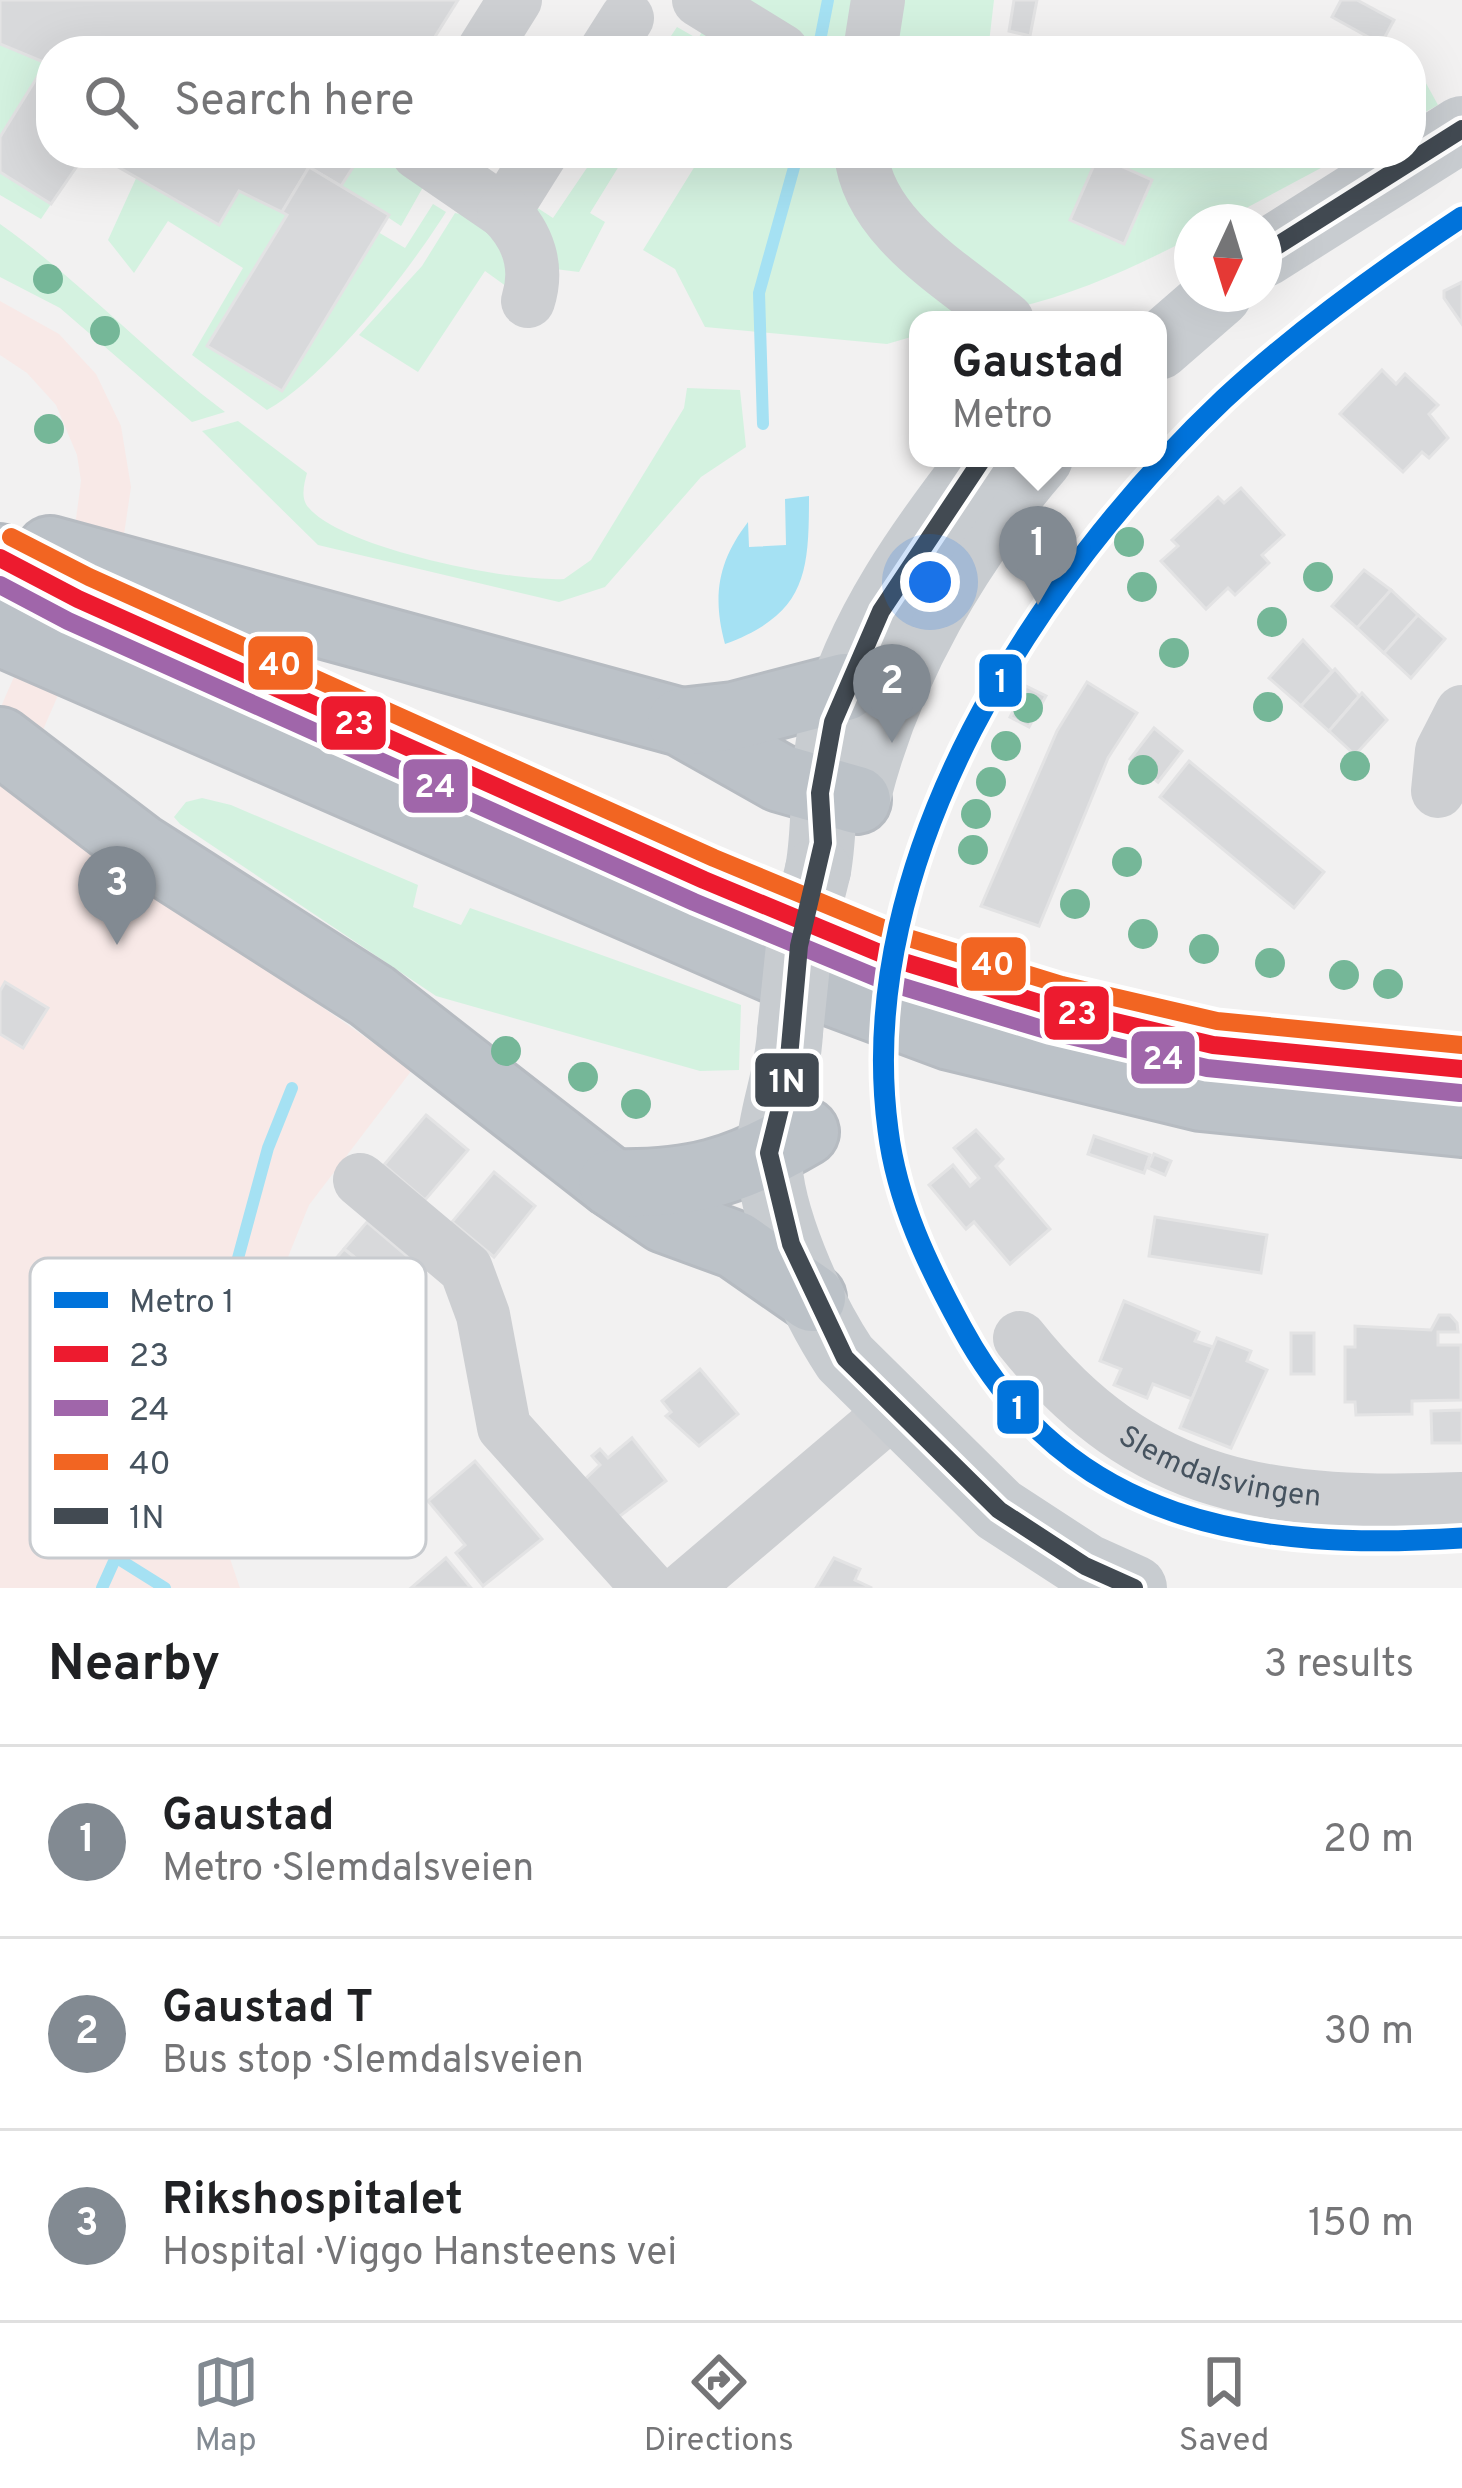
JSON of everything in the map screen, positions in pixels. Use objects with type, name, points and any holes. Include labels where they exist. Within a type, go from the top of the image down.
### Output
[{"type":"highway","points":[[0,536],[681,722],[780,778],[829,827]]},
{"type":"highway","points":[[0,558],[99,608],[704,880],[894,958],[1056,1008],[1213,1045],[1462,1069]]},
{"type":"highway","points":[[0,632],[789,976],[950,1036],[1202,1097],[1462,1123]]},
{"type":"highway","points":[[681,722],[734,716],[844,686]]},
{"type":"highway","points":[[0,740],[139,847],[372,996],[612,1184],[665,1219],[736,1245],[812,1298]]},
{"type":"highway","points":[[612,1184],[674,1185],[787,1099]]},
{"type":"main road","points":[[1426,152],[1462,129]]},
{"type":"main road","points":[[1282,243],[1400,168]]},
{"type":"main road","points":[[1145,311],[1174,296]]},
{"type":"main road","points":[[1167,339],[1198,312]]},
{"type":"main road","points":[[976,467],[918,548],[844,686],[829,827],[800,946],[787,1099],[790,1244],[812,1298],[845,1358],[899,1406],[927,1442],[999,1510],[1085,1566],[1134,1588]]},
{"type":"main road","points":[[829,827],[915,644],[987,526],[1033,467]]},
{"type":"main road","points":[[787,1099],[829,1228],[899,1406]]},
{"type":"street","points":[[492,36],[515,0]]},
{"type":"street","points":[[872,36],[878,0]]},
{"type":"street","points":[[440,168],[519,227],[531,254],[528,301]]},
{"type":"street","points":[[504,212],[532,168]]},
{"type":"street","points":[[862,168],[888,218],[996,311]]},
{"type":"street","points":[[1438,791],[1442,751],[1462,712]]},
{"type":"street","points":[[360,1180],[466,1269],[478,1294],[504,1427],[650,1588]]},
{"type":"street","name":"Slemdalsvingen","points":[[1020,1338],[1046,1371],[1108,1427],[1154,1456],[1220,1484],[1290,1497],[1462,1499]]},
{"type":"street","points":[[685,1588],[899,1406]]},
{"type":"shaded area","points":[[0,301],[59,334],[96,374],[121,426],[131,487],[122,548],[16,792],[412,1070],[309,1205],[288,1258],[30,1258],[30,1558],[230,1558],[240,1588],[0,1588],[0,709],[73,541],[81,481],[77,455],[56,405],[27,373],[0,355]]},
{"type":"green space","points":[[719,0],[994,0],[990,36],[700,36]]},
{"type":"green space","points":[[677,27],[693,36],[671,36]]},
{"type":"green space","points":[[0,44],[36,59],[36,79],[0,137]]},
{"type":"green space","points":[[1426,83],[1438,105],[1426,112]]},
{"type":"green space","points":[[352,168],[407,168],[427,180],[401,226],[341,186]]},
{"type":"green space","points":[[587,168],[618,168],[590,213],[605,222],[579,272],[555,269],[536,207],[553,218]]},
{"type":"green space","points":[[694,168],[1321,168],[1254,204],[1174,204],[1174,246],[1060,295],[1000,311],[909,311],[909,338],[887,344],[705,327],[675,269],[643,250]]},
{"type":"green space","points":[[0,172],[51,204],[41,219],[0,195]]},
{"type":"green space","points":[[138,174],[219,225],[239,191],[287,215],[208,346],[378,232],[405,248],[433,204],[446,212],[389,292],[341,348],[267,410],[192,355],[243,268],[168,221],[134,273],[108,240]]},
{"type":"green space","points":[[455,213],[488,220],[517,294],[485,271],[418,372],[359,335],[422,266]]},
{"type":"green space","points":[[0,224],[225,412],[192,422],[60,308],[0,277]]},
{"type":"green space","points":[[687,388],[740,390],[746,447],[701,477],[605,587],[559,602],[318,545],[202,431],[238,421],[307,473],[304,496],[309,508],[356,537],[469,569],[564,579],[591,560],[684,408]]},
{"type":"green space","points":[[202,798],[231,805],[418,885],[413,907],[461,925],[470,908],[741,1005],[739,1070],[700,1071],[436,996],[180,824],[174,817],[186,802]]},
{"type":"water","points":[[809,496],[807,548],[797,588],[772,619],[725,644],[720,580],[738,536],[748,522],[749,547],[786,545],[785,499]]},
{"type":"building","points":[[0,0],[458,0],[435,36],[36,36],[36,59],[0,44]]},
{"type":"building","points":[[1014,0],[1037,0],[1030,36],[1009,31]]},
{"type":"building","points":[[1341,0],[1357,0],[1394,20],[1385,36],[1366,36],[1332,17]]},
{"type":"building","points":[[36,79],[36,168],[76,168],[51,204],[0,172],[0,137]]},
{"type":"building","points":[[120,168],[308,168],[282,212],[239,191],[219,225]]},
{"type":"building","points":[[311,168],[352,168],[341,186]]},
{"type":"building","points":[[311,168],[389,215],[282,391],[207,346],[287,215],[282,212]]},
{"type":"building","points":[[1093,168],[1125,168],[1152,180],[1124,244],[1070,220]]},
{"type":"building","points":[[1462,282],[1462,324],[1444,291]]},
{"type":"building","points":[[1382,370],[1396,384],[1405,374],[1438,405],[1429,414],[1448,438],[1429,458],[1422,452],[1403,472],[1340,414]]},
{"type":"building","points":[[1241,488],[1284,535],[1262,555],[1269,563],[1235,595],[1228,588],[1206,609],[1161,561],[1178,546],[1172,540],[1218,497],[1224,503]]},
{"type":"building","points":[[1364,570],[1391,590],[1357,628],[1332,606]]},
{"type":"building","points":[[1391,590],[1418,615],[1384,653],[1357,628]]},
{"type":"building","points":[[1418,615],[1445,639],[1411,678],[1384,653]]},
{"type":"building","points":[[1303,640],[1332,671],[1301,706],[1269,678]]},
{"type":"building","points":[[1335,669],[1359,696],[1329,731],[1301,706]]},
{"type":"building","points":[[1087,682],[1137,713],[1108,758],[1039,926],[981,906],[1057,731]]},
{"type":"building","points":[[1026,686],[1046,696],[1029,727],[1010,717]]},
{"type":"building","points":[[1362,693],[1387,720],[1355,755],[1329,731]]},
{"type":"building","points":[[1154,728],[1182,751],[1158,782],[1130,759]]},
{"type":"building","points":[[1189,761],[1324,872],[1294,908],[1160,797]]},
{"type":"building","points":[[5,982],[48,1008],[23,1048],[0,1034],[0,991]]},
{"type":"building","points":[[426,1115],[468,1150],[425,1200],[384,1165]]},
{"type":"building","points":[[976,1130],[1003,1159],[996,1166],[1050,1229],[1010,1264],[974,1222],[966,1229],[929,1185],[953,1165],[970,1186],[979,1178],[954,1148]]},
{"type":"building","points":[[1094,1136],[1150,1155],[1144,1173],[1088,1154]]},
{"type":"building","points":[[1154,1154],[1171,1161],[1165,1175],[1148,1168]]},
{"type":"building","points":[[494,1172],[535,1206],[494,1257],[452,1222]]},
{"type":"building","points":[[1155,1217],[1267,1235],[1261,1273],[1149,1256]]},
{"type":"building","points":[[367,1222],[409,1258],[356,1258],[344,1249]]},
{"type":"building","points":[[1124,1301],[1199,1332],[1195,1341],[1213,1347],[1192,1399],[1153,1384],[1147,1398],[1114,1385],[1121,1369],[1100,1361]]},
{"type":"building","points":[[1439,1315],[1450,1315],[1457,1323],[1458,1332],[1438,1332],[1438,1345],[1461,1345],[1461,1400],[1412,1401],[1412,1414],[1356,1415],[1355,1402],[1345,1402],[1345,1347],[1355,1347],[1355,1326],[1431,1330]]},
{"type":"building","points":[[1291,1333],[1314,1333],[1314,1374],[1291,1374]]},
{"type":"building","points":[[1217,1338],[1251,1351],[1247,1361],[1267,1370],[1231,1448],[1180,1428]]},
{"type":"building","points":[[700,1369],[738,1414],[699,1446],[666,1416],[671,1412],[662,1401]]},
{"type":"building","points":[[1462,1410],[1462,1443],[1432,1443],[1431,1411]]},
{"type":"building","points":[[632,1438],[666,1481],[616,1519],[583,1481],[600,1465],[592,1456],[600,1449],[608,1458]]},
{"type":"building","points":[[475,1461],[542,1539],[483,1586],[456,1553],[465,1545],[428,1501]]},
{"type":"building","points":[[446,1558],[471,1588],[411,1588]]},
{"type":"building","points":[[834,1558],[860,1569],[855,1580],[872,1588],[816,1588]]},
{"type":"waterway","points":[[821,36],[828,0]]},
{"type":"waterway","points":[[763,424],[759,293],[794,168]]},
{"type":"waterway","points":[[238,1258],[268,1148],[292,1088]]},
{"type":"waterway","points":[[102,1588],[116,1558]]},
{"type":"waterway","points":[[117,1558],[165,1588]]},
{"type":"metro line","name":"1","points":[[1167,457],[1280,350],[1462,217]]},
{"type":"metro line","name":"1","points":[[1157,467],[1087,550],[1026,637],[972,730],[929,827],[899,927],[884,1028],[888,1130],[899,1183],[937,1281],[1006,1394],[1056,1446],[1113,1485],[1175,1512],[1242,1529],[1312,1539],[1462,1538]]},
{"type":"transit line","name":"1N","points":[[1426,152],[1462,129]]},
{"type":"transit line","name":"1N","points":[[1282,243],[1400,168]]},
{"type":"transit line","name":"1N","points":[[977,467],[881,611],[833,722],[820,793],[823,843],[799,946],[787,1080],[769,1153],[791,1244],[845,1358],[999,1510],[1085,1566],[1134,1588]]},
{"type":"transit line","name":"40","points":[[11,537],[89,577],[714,858],[902,936],[1062,985],[1217,1021],[1462,1045]]},
{"type":"transit line","name":"23","points":[[0,558],[78,599],[704,880],[894,959],[1056,1008],[1213,1045],[1462,1069]]},
{"type":"transit line","name":"24","points":[[0,585],[68,621],[694,902],[887,982],[1049,1031],[1207,1068],[1460,1093]]},
{"type":"place","name":"Gaustad","points":[[1038,605]]},
{"type":"place","name":"Gaustad T","points":[[892,743]]},
{"type":"place","name":"Rikshospitalet","points":[[117,945]]}]
